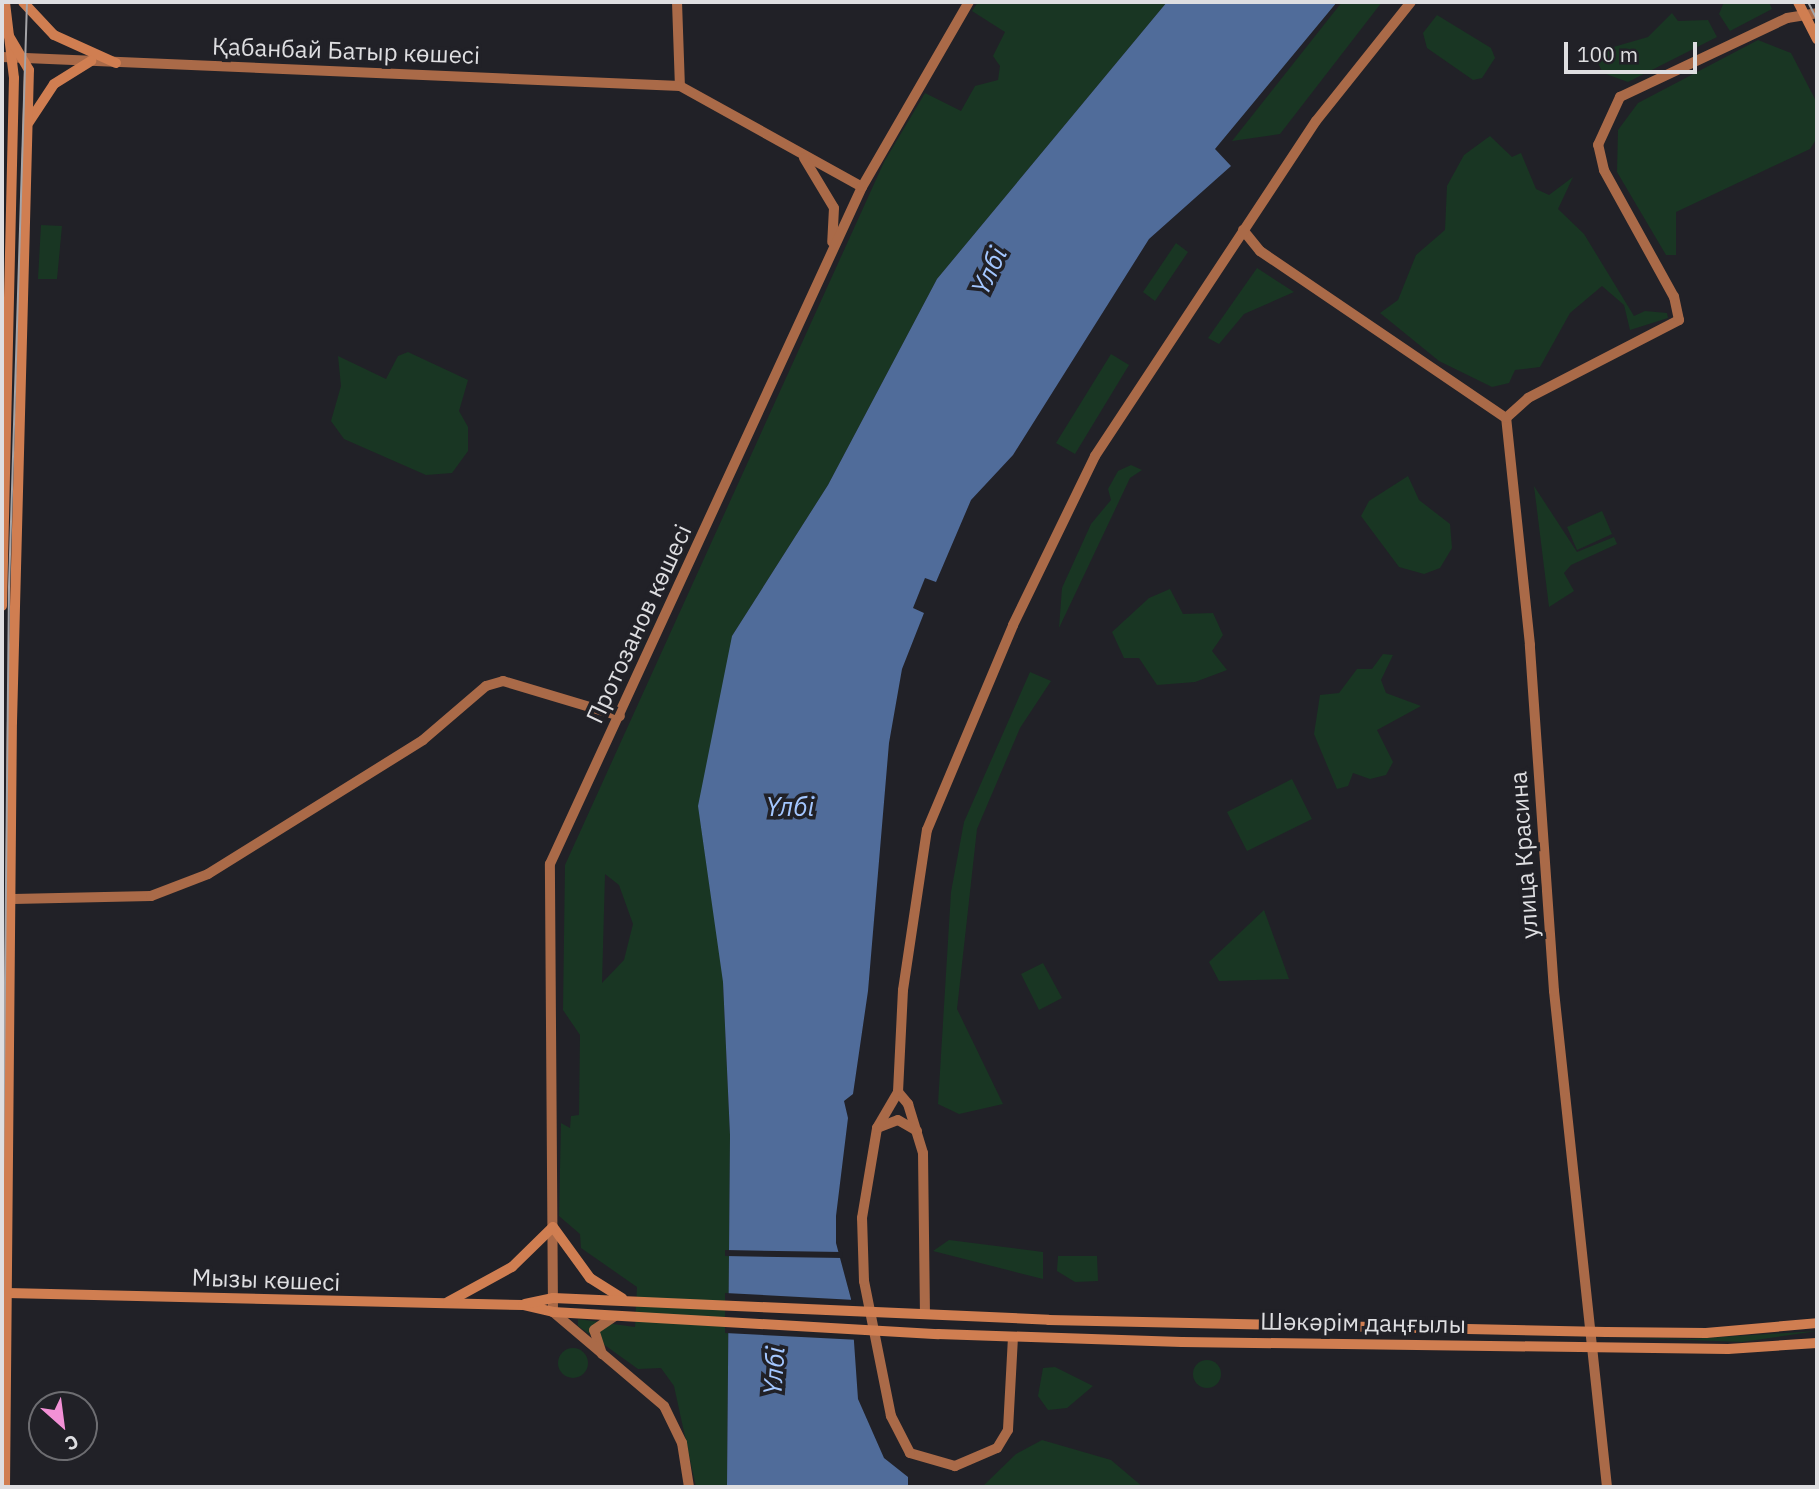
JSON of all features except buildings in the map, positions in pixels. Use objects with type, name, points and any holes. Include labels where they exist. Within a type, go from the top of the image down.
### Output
[{"type":"main road","points":[[2,606],[5,2]]},
{"type":"main road","points":[[23,2],[54,35],[116,63]]},
{"type":"main road","points":[[1801,7],[1817,39]]},
{"type":"main road","points":[[5,1487],[8,900],[29,122],[29,70],[6,31]]},
{"type":"main road","points":[[29,122],[54,84],[91,61]]},
{"type":"main road","points":[[4,497],[19,498]]},
{"type":"main road","points":[[444,1304],[512,1267],[554,1227],[590,1278],[626,1300]]},
{"type":"main road","points":[[7,1320],[33,1294],[8,1266]]},
{"type":"main road","name":"Мызы көшесі","points":[[4,1295],[523,1305]]},
{"type":"main road","name":"Шәкәрім даңғылы","points":[[523,1305],[553,1297],[1053,1320],[1325,1323],[1706,1333],[1817,1324]]},
{"type":"main road","name":"Шәкәрім даңғылы","points":[[523,1305],[553,1312],[1013,1337],[1324,1344],[1591,1346],[1817,1343]]},
{"type":"main road","points":[[1201,1342],[1202,1323]]},
{"type":"main road","points":[[1324,1344],[1325,1323]]},
{"type":"street","points":[[677,2],[680,86],[862,187]]},
{"type":"street","name":"Протозанов көшесі","points":[[553,1312],[550,864],[862,187],[969,2]]},
{"type":"street","points":[[1013,1337],[1008,1430],[997,1448],[955,1466],[910,1453],[891,1416],[861,1259],[877,1128],[898,1091],[916,885],[927,830],[953,765],[1076,491],[1316,121],[1411,2]]},
{"type":"street","points":[[1243,230],[1260,251],[1506,418],[1528,398],[1679,320],[1674,297],[1604,170],[1598,145],[1603,123],[1620,97],[1801,7],[1817,13]]},
{"type":"street","name":"Қабанбай Батыр көшесі","points":[[6,57],[680,86]]},
{"type":"street","points":[[799,152],[834,208],[829,261]]},
{"type":"street","name":"улица Красина","points":[[1506,418],[1589,1331],[1607,1487]]},
{"type":"street","points":[[8,900],[151,896],[208,874],[424,740],[494,684],[555,692],[620,716]]},
{"type":"street","points":[[898,1091],[919,1132],[926,1199],[925,1314]]},
{"type":"street","points":[[877,1128],[898,1120],[919,1132]]},
{"type":"street","points":[[553,1312],[664,1406],[682,1443],[689,1487]]},
{"type":"street","points":[[602,1354],[594,1330],[615,1316]]},
{"type":"street","points":[[1053,1320],[1053,1338]]},
{"type":"green space","points":[[978,2],[1167,2],[937,279],[828,485],[732,636],[723,982],[730,1135],[727,1487],[696,1487],[674,1386],[661,1368],[638,1369],[578,1326],[578,1319],[635,1327],[637,1287],[581,1248],[580,1234],[559,1216],[561,1123],[570,1128],[571,1116],[579,1115],[580,1035],[563,1010],[565,865],[884,162],[925,93],[961,111],[975,86],[998,80],[1000,66],[993,56],[1005,32],[972,11]],"holes":[[[605,874],[619,885],[633,924],[624,960],[602,983]]]},
{"type":"green space","points":[[1342,2],[1382,2],[1280,134],[1232,141]]},
{"type":"green space","points":[[1724,2],[1769,2],[1772,9],[1730,31],[1719,14]]},
{"type":"green space","points":[[1672,13],[1678,21],[1708,20],[1717,37],[1628,82],[1603,73],[1597,61],[1603,50],[1648,37]]},
{"type":"green space","points":[[1437,15],[1491,48],[1495,58],[1482,78],[1473,80],[1427,48],[1423,33]]},
{"type":"green space","points":[[1758,40],[1791,53],[1817,103],[1817,138],[1810,149],[1676,212],[1676,255],[1666,255],[1617,172],[1618,130],[1638,103]]},
{"type":"green space","points":[[1490,136],[1512,157],[1521,153],[1536,189],[1549,195],[1573,177],[1558,209],[1584,234],[1634,316],[1645,311],[1667,313],[1668,318],[1630,330],[1624,305],[1602,286],[1570,313],[1540,367],[1515,370],[1509,383],[1492,387],[1439,361],[1380,313],[1398,300],[1416,255],[1445,230],[1447,186],[1464,155]]},
{"type":"green space","points":[[41,225],[62,226],[57,279],[38,279]]},
{"type":"green space","points":[[1176,243],[1188,252],[1155,301],[1143,292]]},
{"type":"green space","points":[[1257,268],[1294,292],[1244,314],[1219,344],[1208,338]]},
{"type":"green space","points":[[408,352],[468,380],[459,411],[468,427],[468,451],[452,473],[426,475],[344,439],[331,421],[341,386],[338,356],[386,379],[398,356]]},
{"type":"green space","points":[[1111,354],[1129,365],[1075,454],[1056,443]]},
{"type":"green space","points":[[1131,465],[1142,470],[1130,478],[1059,628],[1062,588],[1091,524],[1111,500],[1108,489],[1118,471]]},
{"type":"green space","points":[[1408,476],[1419,500],[1450,524],[1452,548],[1440,568],[1424,574],[1399,567],[1361,516],[1369,501]]},
{"type":"green space","points":[[1534,486],[1577,552],[1614,537],[1617,544],[1571,565],[1564,573],[1574,591],[1549,607]]},
{"type":"green space","points":[[1602,511],[1612,534],[1577,550],[1567,527]]},
{"type":"green space","points":[[1170,589],[1183,614],[1213,613],[1223,635],[1212,651],[1227,670],[1195,682],[1157,685],[1139,658],[1124,658],[1112,632],[1149,598]]},
{"type":"green space","points":[[1383,654],[1393,655],[1381,680],[1386,693],[1421,706],[1377,730],[1393,762],[1386,775],[1370,779],[1353,773],[1348,786],[1337,789],[1314,734],[1320,695],[1339,693],[1357,669],[1372,669]]},
{"type":"green space","points":[[1030,672],[1051,681],[1020,728],[977,829],[957,1009],[1003,1104],[959,1114],[938,1104],[951,892],[964,822]]},
{"type":"green space","points":[[1292,779],[1312,819],[1247,851],[1227,812]]},
{"type":"green space","points":[[1264,910],[1289,979],[1219,981],[1209,962]]},
{"type":"green space","points":[[1043,963],[1062,998],[1039,1010],[1021,974]]},
{"type":"green space","points":[[949,1240],[1043,1252],[1043,1279],[933,1251]]},
{"type":"green space","points":[[1058,1256],[1097,1256],[1098,1281],[1075,1282],[1057,1271]]},
{"type":"green space","points":[[1817,1331],[1742,1342],[1613,1337],[1691,1339]]},
{"type":"green space","points":[[573,1348],[584,1352],[588,1363],[584,1374],[573,1378],[562,1374],[558,1363],[562,1352]]},
{"type":"green space","points":[[1207,1360],[1217,1364],[1221,1374],[1217,1384],[1207,1388],[1197,1384],[1193,1374],[1197,1364]]},
{"type":"green space","points":[[1055,1367],[1093,1386],[1067,1408],[1048,1410],[1038,1396],[1043,1368]]},
{"type":"green space","points":[[1042,1440],[1111,1460],[1143,1487],[982,1487],[1016,1454]]},
{"type":"water","name":"Үлбі","points":[[1167,2],[1337,2],[1215,149],[1231,166],[1149,239],[1013,455],[971,500],[936,582],[925,578],[913,608],[924,613],[902,669],[889,743],[868,991],[853,1094],[844,1101],[848,1118],[836,1216],[836,1243],[851,1299],[858,1399],[884,1458],[908,1477],[908,1487],[727,1487],[730,1135],[723,982],[698,806],[732,636],[828,485],[937,279]]},
{"type":"pier","points":[[725,1250],[842,1252],[843,1258],[725,1256]]},
{"type":"pier","points":[[725,1293],[855,1300],[860,1340],[725,1333]]},
{"type":"tram line","points":[[2,1279],[9,587],[27,2]]},
{"type":"tram line","points":[[1808,2],[1817,20]]},
{"type":"tram line","points":[[2,1310],[2,1326]]}]
